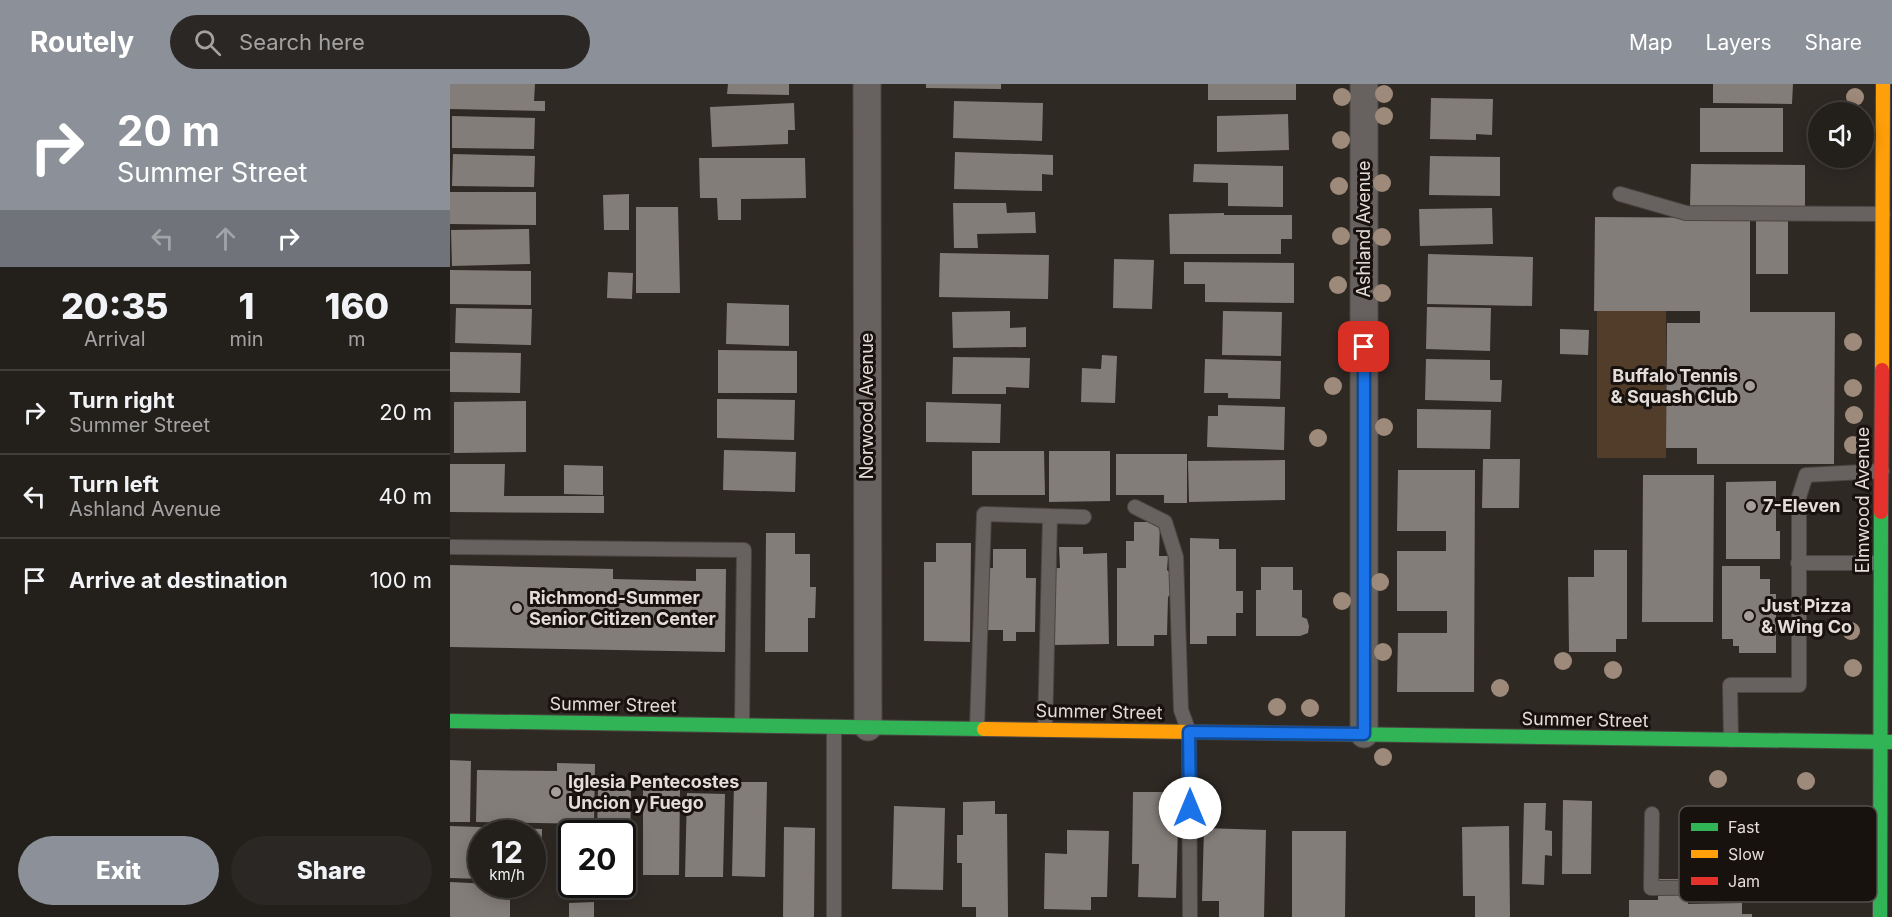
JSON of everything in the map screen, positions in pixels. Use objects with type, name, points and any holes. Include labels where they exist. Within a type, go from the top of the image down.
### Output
[{"type":"street","name":"Norwood Avenue","points":[[867,84],[868,727]]},
{"type":"street","name":"Ashland Avenue","points":[[1364,84],[1364,734]]},
{"type":"street","name":"Elmwood Avenue","points":[[1880,917],[1886,742],[1881,563],[1883,84]]},
{"type":"street","name":"Summer Street","points":[[450,721],[1886,742]]},
{"type":"lane","points":[[1620,194],[1686,213],[1882,214]]},
{"type":"lane","points":[[1731,740],[1730,685],[1799,685],[1799,497],[1806,475],[1882,471]]},
{"type":"lane","points":[[1135,507],[1165,522],[1176,557],[1181,710],[1189,732],[1190,917]]},
{"type":"lane","points":[[977,729],[984,514],[1084,517]]},
{"type":"lane","points":[[1045,730],[1050,516]]},
{"type":"lane","points":[[450,548],[744,550],[742,725]]},
{"type":"lane","points":[[1798,563],[1881,563]]},
{"type":"lane","points":[[834,727],[834,917]]},
{"type":"lane","points":[[1652,814],[1651,888],[1679,888]]},
{"type":"shaded area","points":[[1597,311],[1666,311],[1666,458],[1597,458]]},
{"type":"building","points":[[450,84],[535,84],[534,101],[545,101],[545,111],[450,109]]},
{"type":"building","points":[[728,84],[789,84],[789,95],[727,94]]},
{"type":"building","points":[[926,84],[1001,84],[1001,89],[926,88]]},
{"type":"building","points":[[1208,84],[1296,84],[1296,100],[1208,100]]},
{"type":"building","points":[[1713,84],[1793,84],[1792,104],[1713,103]]},
{"type":"building","points":[[1431,98],[1493,99],[1492,135],[1476,134],[1476,140],[1430,139]]},
{"type":"building","points":[[954,101],[1043,103],[1042,141],[953,138]]},
{"type":"building","points":[[794,103],[795,130],[788,130],[788,144],[712,147],[710,107]]},
{"type":"building","points":[[1700,108],[1783,108],[1783,152],[1700,152]]},
{"type":"building","points":[[1288,114],[1289,150],[1217,152],[1217,116]]},
{"type":"building","points":[[452,116],[535,118],[534,149],[452,148]]},
{"type":"building","points":[[955,152],[1053,155],[1053,175],[1042,174],[1042,191],[954,189]]},
{"type":"building","points":[[453,154],[535,156],[534,187],[452,186]]},
{"type":"building","points":[[1430,156],[1500,157],[1500,196],[1429,195]]},
{"type":"building","points":[[699,158],[805,158],[806,198],[741,199],[741,220],[718,220],[717,198],[700,198]]},
{"type":"building","points":[[1194,164],[1283,166],[1283,207],[1228,206],[1228,183],[1193,182]]},
{"type":"building","points":[[1691,164],[1805,165],[1805,208],[1690,207]]},
{"type":"building","points":[[450,192],[536,192],[536,225],[450,224]]},
{"type":"building","points":[[629,194],[629,230],[604,230],[603,195]]},
{"type":"building","points":[[953,203],[1006,203],[1007,213],[1035,212],[1036,233],[977,234],[978,248],[954,248]]},
{"type":"building","points":[[636,207],[678,207],[680,293],[636,293]]},
{"type":"building","points":[[1492,208],[1493,244],[1420,246],[1419,209]]},
{"type":"building","points":[[1224,213],[1224,215],[1292,215],[1292,239],[1281,239],[1281,254],[1170,254],[1169,214]]},
{"type":"building","name":"Buffalo Tennis & Squash Club","points":[[1595,217],[1750,218],[1750,312],[1835,312],[1834,464],[1697,464],[1697,448],[1666,448],[1667,323],[1700,323],[1700,311],[1594,311]]},
{"type":"building","points":[[1756,219],[1788,219],[1788,274],[1756,274]]},
{"type":"building","points":[[529,229],[530,264],[452,266],[451,230]]},
{"type":"building","points":[[940,253],[1049,255],[1048,299],[939,297]]},
{"type":"building","points":[[1428,254],[1533,257],[1532,306],[1427,304]]},
{"type":"building","points":[[1114,259],[1154,260],[1152,309],[1113,308]]},
{"type":"building","points":[[1184,262],[1294,263],[1294,303],[1205,302],[1205,284],[1184,284]]},
{"type":"building","points":[[450,270],[531,271],[531,305],[450,304]]},
{"type":"building","points":[[608,272],[633,273],[632,299],[607,298]]},
{"type":"building","points":[[727,303],[789,305],[789,346],[726,344]]},
{"type":"building","points":[[1427,307],[1491,308],[1490,351],[1426,349]]},
{"type":"building","points":[[456,308],[532,309],[531,345],[455,343]]},
{"type":"building","points":[[1010,311],[1010,328],[1026,327],[1026,347],[953,348],[952,312]]},
{"type":"building","points":[[1223,311],[1282,312],[1281,356],[1222,355]]},
{"type":"building","points":[[1560,329],[1589,330],[1588,355],[1560,354]]},
{"type":"building","points":[[718,350],[797,351],[797,393],[718,393]]},
{"type":"building","points":[[450,352],[521,353],[520,393],[450,392]]},
{"type":"building","points":[[1102,355],[1117,356],[1115,403],[1081,402],[1082,368],[1101,369]]},
{"type":"building","points":[[953,357],[1030,358],[1029,388],[1006,387],[1006,394],[952,394]]},
{"type":"building","points":[[1205,359],[1281,361],[1280,399],[1228,398],[1228,393],[1204,393]]},
{"type":"building","points":[[1426,359],[1490,360],[1490,380],[1502,380],[1501,402],[1425,400]]},
{"type":"building","points":[[717,399],[795,400],[794,440],[717,438]]},
{"type":"building","points":[[526,401],[526,452],[454,453],[454,402]]},
{"type":"building","points":[[926,402],[1001,404],[1000,443],[926,442]]},
{"type":"building","points":[[1218,405],[1285,407],[1284,450],[1207,447],[1208,416],[1218,416]]},
{"type":"building","points":[[1417,409],[1491,410],[1490,449],[1417,448]]},
{"type":"building","points":[[724,450],[796,452],[795,492],[723,490]]},
{"type":"building","points":[[972,451],[1044,451],[1045,495],[972,495]]},
{"type":"building","points":[[1049,451],[1110,451],[1110,501],[1049,502]]},
{"type":"building","points":[[1116,454],[1187,454],[1187,503],[1164,503],[1164,495],[1116,495]]},
{"type":"building","points":[[1483,459],[1520,459],[1519,508],[1482,508]]},
{"type":"building","points":[[1285,460],[1285,500],[1189,502],[1188,461]]},
{"type":"building","points":[[450,464],[505,464],[504,496],[604,496],[604,513],[450,512]]},
{"type":"building","points":[[564,465],[603,466],[603,495],[564,494]]},
{"type":"building","points":[[1398,470],[1475,470],[1474,692],[1397,692],[1398,633],[1447,633],[1447,611],[1397,611],[1397,551],[1446,551],[1446,531],[1397,531]]},
{"type":"building","points":[[1643,475],[1714,475],[1713,622],[1642,622]]},
{"type":"building","name":"7-Eleven","points":[[1776,481],[1776,531],[1780,531],[1780,559],[1726,559],[1726,482]]},
{"type":"building","points":[[1134,522],[1160,522],[1159,556],[1168,556],[1167,570],[1175,577],[1175,589],[1168,597],[1167,635],[1154,635],[1154,646],[1117,646],[1117,568],[1126,568],[1126,541],[1134,541]]},
{"type":"building","points":[[766,533],[795,533],[795,554],[810,554],[810,587],[816,587],[815,618],[808,618],[808,652],[765,652]]},
{"type":"building","points":[[1190,538],[1219,539],[1219,549],[1236,549],[1236,591],[1243,591],[1243,613],[1236,613],[1236,636],[1207,636],[1207,644],[1190,644]]},
{"type":"building","points":[[936,543],[971,543],[970,642],[924,641],[924,562],[936,562]]},
{"type":"building","points":[[1059,547],[1083,547],[1083,554],[1107,553],[1109,644],[1054,645],[1053,568],[1060,568]]},
{"type":"building","points":[[993,549],[1026,549],[1026,578],[1036,578],[1035,632],[1016,632],[1016,641],[1003,641],[1003,630],[984,630],[984,568],[993,568]]},
{"type":"building","points":[[1594,550],[1627,550],[1627,639],[1616,639],[1616,652],[1569,652],[1568,577],[1594,577]]},
{"type":"building","points":[[450,565],[613,569],[613,579],[696,581],[696,569],[726,569],[725,652],[450,647]]},
{"type":"building","name":"Just Pizza & Wing Co","points":[[1722,566],[1760,566],[1760,579],[1770,579],[1770,594],[1776,594],[1776,653],[1739,653],[1739,646],[1733,646],[1733,639],[1722,639]]},
{"type":"building","points":[[1261,567],[1293,567],[1293,590],[1302,590],[1302,617],[1307,619],[1308,633],[1300,636],[1256,636],[1256,590],[1261,590]]},
{"type":"building","points":[[450,760],[471,761],[470,820],[450,822]]},
{"type":"building","points":[[557,763],[595,764],[594,820],[558,820],[558,823],[546,823],[546,820],[476,820],[477,770],[557,771]]},
{"type":"building","points":[[734,782],[767,782],[765,877],[732,876]]},
{"type":"building","points":[[598,789],[631,790],[630,820],[597,820]]},
{"type":"building","points":[[643,789],[680,790],[679,875],[643,875]]},
{"type":"building","points":[[1133,792],[1179,792],[1176,898],[1138,897],[1139,864],[1132,864]]},
{"type":"building","points":[[687,793],[725,794],[723,877],[685,877]]},
{"type":"building","points":[[1563,800],[1592,801],[1591,874],[1562,874]]},
{"type":"building","points":[[995,801],[995,814],[1007,814],[1008,917],[976,917],[976,907],[962,907],[962,863],[957,863],[957,835],[963,835],[963,802]]},
{"type":"building","points":[[1524,803],[1546,803],[1545,830],[1552,831],[1552,856],[1545,855],[1544,885],[1522,884]]},
{"type":"building","points":[[894,806],[945,808],[943,890],[892,889]]},
{"type":"building","points":[[450,826],[468,827],[468,879],[450,878]]},
{"type":"building","points":[[1509,826],[1510,917],[1475,917],[1475,896],[1463,896],[1462,827]]},
{"type":"building","points":[[784,827],[815,828],[814,917],[783,917]]},
{"type":"building","points":[[1204,828],[1266,830],[1264,917],[1219,917],[1219,901],[1202,901]]},
{"type":"building","points":[[1067,830],[1109,831],[1107,897],[1091,897],[1091,910],[1044,909],[1045,853],[1067,854]]},
{"type":"building","points":[[1292,831],[1346,831],[1345,917],[1292,917]]},
{"type":"building","points":[[1658,879],[1679,879],[1679,902],[1688,902],[1688,904],[1742,903],[1742,914],[1752,914],[1752,917],[1629,917],[1629,900],[1658,900]]},
{"type":"building","points":[[450,882],[468,883],[468,898],[510,898],[510,917],[450,917]]},
{"type":"building","points":[[594,902],[594,917],[569,917],[569,903]]},
{"type":"traffic: fast","points":[[1880,917],[1881,512]]},
{"type":"traffic: fast","points":[[450,721],[984,729]]},
{"type":"traffic: fast","points":[[1197,732],[1892,742]]},
{"type":"traffic: slow","points":[[1882,370],[1883,84]]},
{"type":"traffic: slow","points":[[984,729],[1197,732]]},
{"type":"traffic: jam","points":[[1881,512],[1882,370]]},
{"type":"place","name":"Buffalo Tennis & Squash Club","points":[[1750,386]]},
{"type":"place","name":"7-Eleven","points":[[1751,506]]},
{"type":"place","name":"Richmond-Summer Senior Citizen Center","points":[[517,608]]},
{"type":"place","name":"Just Pizza & Wing Co","points":[[1749,616]]},
{"type":"place","name":"Iglesia Pentecostes Uncion y Fuego","points":[[556,792]]},
{"type":"route","points":[[1190,808],[1189,732],[1364,734],[1364,347]]}]
